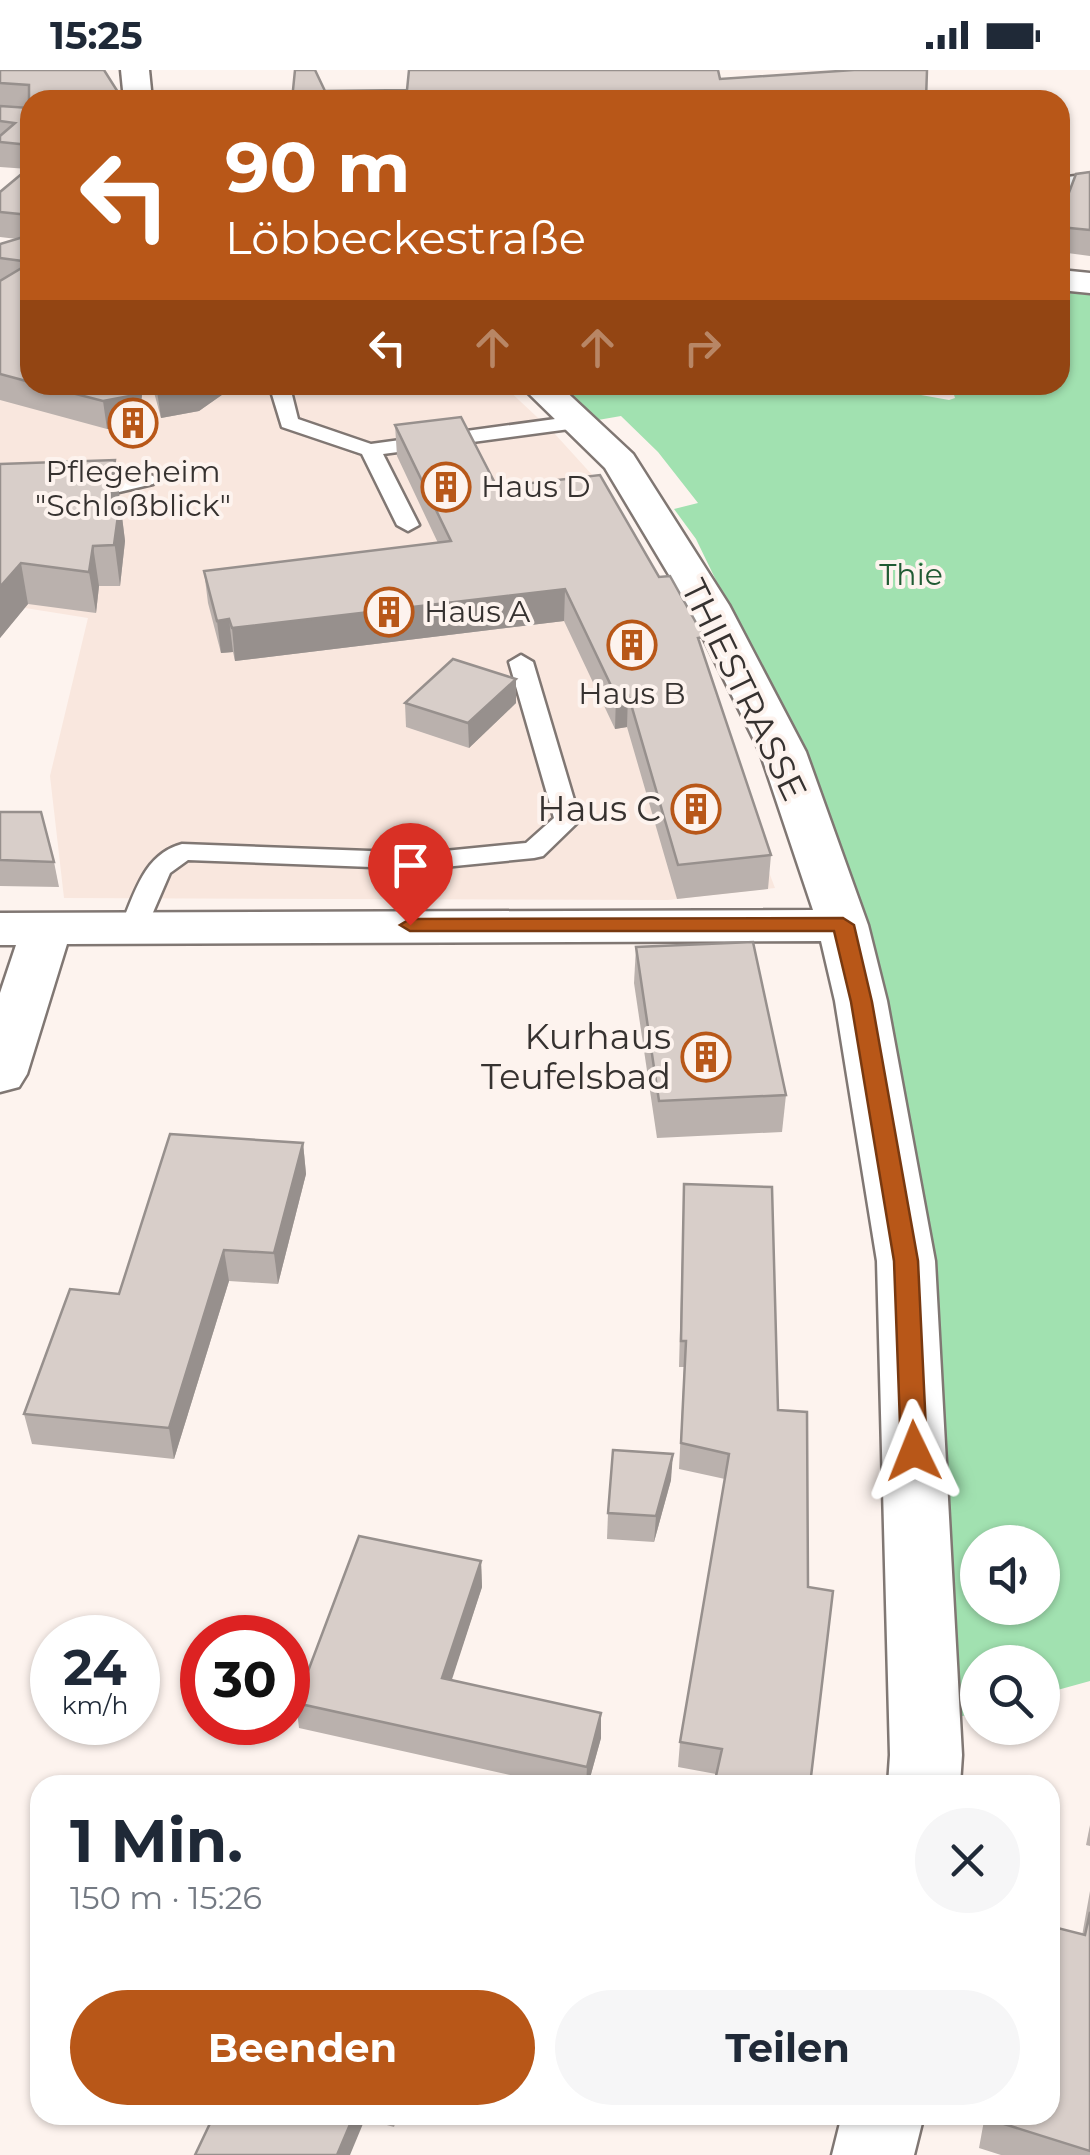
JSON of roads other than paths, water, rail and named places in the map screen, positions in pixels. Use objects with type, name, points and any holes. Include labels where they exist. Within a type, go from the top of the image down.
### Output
[{"type":"street","name":"THIESTRASSE","points":[[549,395],[620,462],[708,605],[782,752],[843,925],[868,1038],[906,1261],[925,1770]]},
{"type":"street","points":[[0,1074],[23,928],[843,925]]},
{"type":"street","points":[[872,2155],[880,2125]]},
{"type":"lane","points":[[283,395],[289,422],[370,450],[578,422]]},
{"type":"lane","points":[[370,450],[408,525]]},
{"type":"lane","points":[[0,491],[102,490],[146,480]]},
{"type":"lane","points":[[135,925],[158,869],[182,852],[424,861],[534,850],[567,820],[520,662]]},
{"type":"place","name":"Pflegeheim \"Schloßblick\"","points":[[133,423]]},
{"type":"place","name":"Haus D","points":[[446,487]]},
{"type":"place","name":"Haus A","points":[[389,612]]},
{"type":"place","name":"Haus B","points":[[632,645]]},
{"type":"place","name":"Haus C","points":[[696,809]]},
{"type":"place","name":"Kurhaus Teufelsbad","points":[[706,1057]]},
{"type":"park label","name":"Thie","points":[[911,575]]}]
